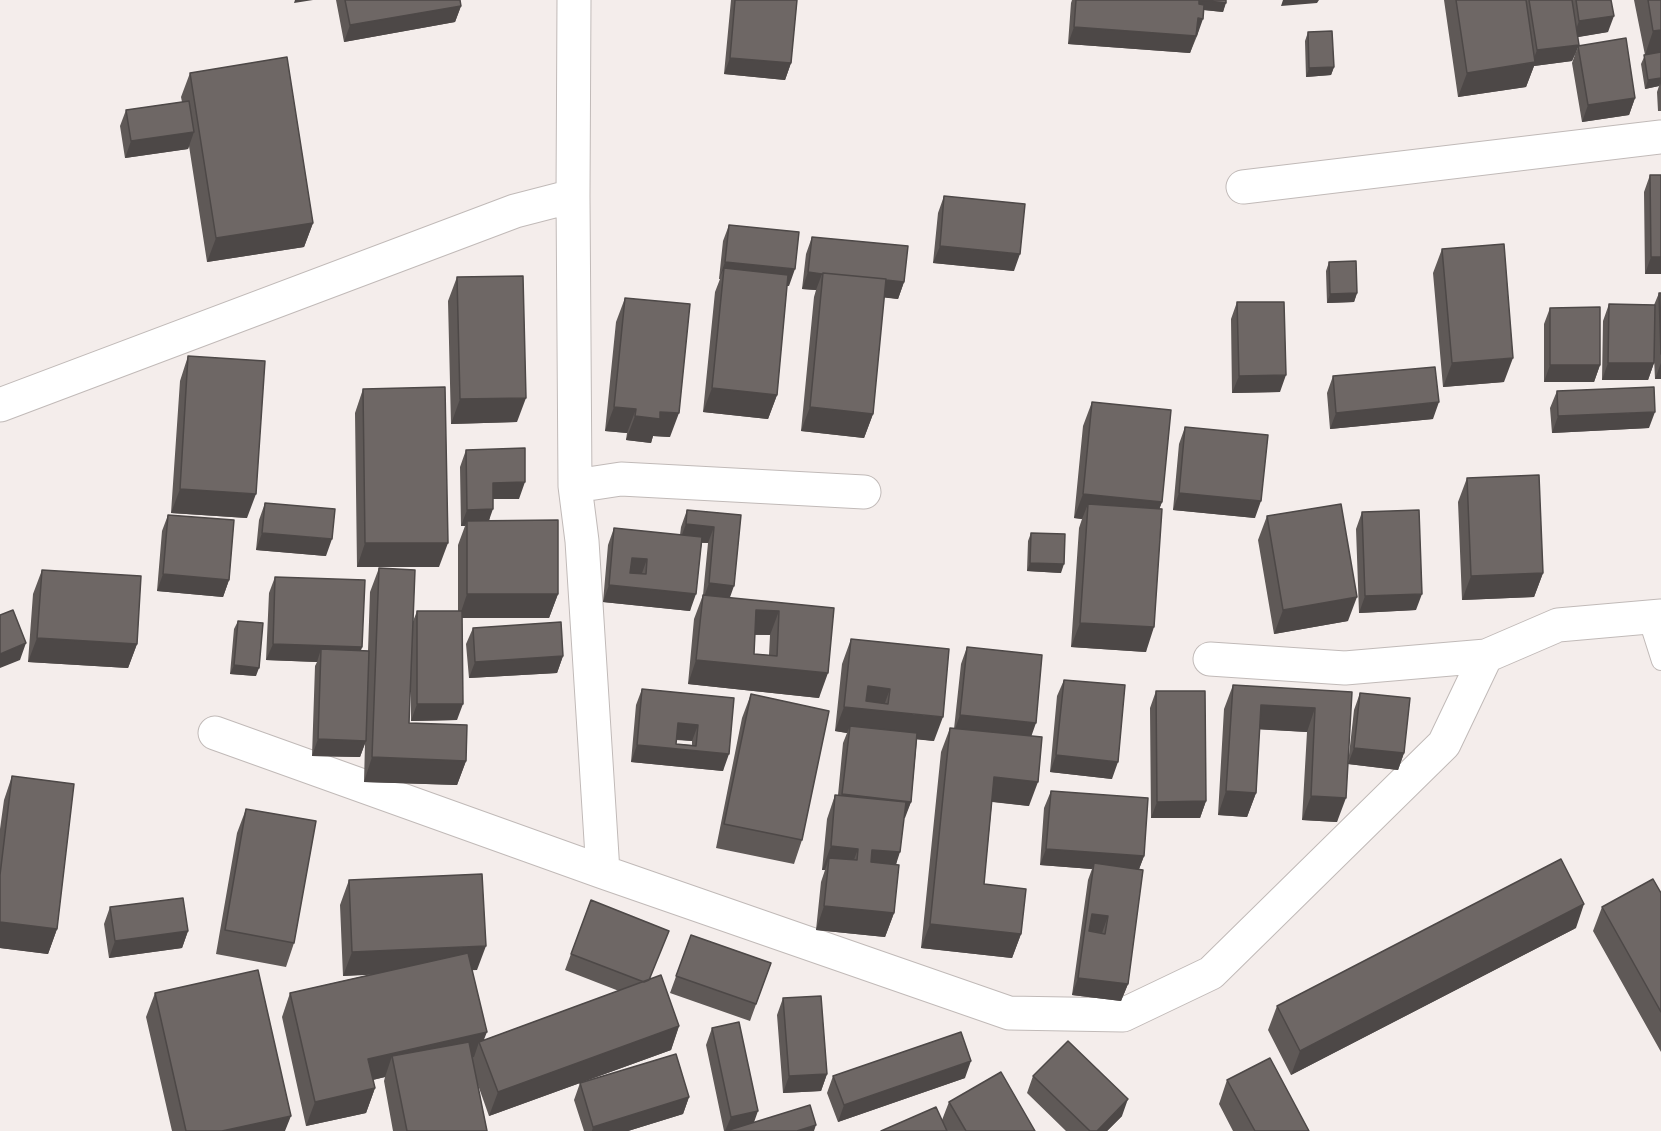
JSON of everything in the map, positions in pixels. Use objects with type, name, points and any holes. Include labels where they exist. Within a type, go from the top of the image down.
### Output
[{"type":"street","points":[[574,0],[575,486],[582,541],[603,872]]},
{"type":"street","points":[[1244,187],[1661,137]]},
{"type":"street","points":[[0,405],[514,211],[573,196]]},
{"type":"street","points":[[575,486],[621,479],[864,492]]},
{"type":"street","points":[[1210,659],[1346,668],[1486,656],[1558,625],[1654,616]]},
{"type":"street","points":[[215,733],[603,872],[1008,1012],[1123,1015],[1211,973],[1427,761],[1443,744],[1486,656]]},
{"type":"lane","points":[[1654,616],[1661,661]]},
{"type":"building","points":[[345,0],[460,0],[461,6],[350,25]]},
{"type":"building","points":[[735,0],[797,0],[791,63],[730,58]]},
{"type":"building","points":[[1076,0],[1199,0],[1199,4],[1204,5],[1203,19],[1198,18],[1196,36],[1074,27]]},
{"type":"building","points":[[1199,0],[1226,0],[1226,3]]},
{"type":"building","points":[[1456,0],[1526,0],[1535,62],[1467,73]]},
{"type":"building","points":[[1529,0],[1572,0],[1579,45],[1537,50]]},
{"type":"building","points":[[1576,0],[1611,0],[1614,16],[1579,21]]},
{"type":"building","points":[[1648,0],[1661,0],[1661,30],[1653,31]]},
{"type":"building","points":[[1332,31],[1334,67],[1309,68],[1308,32]]},
{"type":"building","points":[[1626,38],[1635,98],[1588,105],[1578,46]]},
{"type":"building","points":[[1661,52],[1661,78],[1648,80],[1644,55]]},
{"type":"building","points":[[287,57],[313,223],[216,238],[190,73]]},
{"type":"building","points":[[189,101],[194,132],[131,141],[126,110]]},
{"type":"building","points":[[1650,175],[1661,175],[1661,257],[1651,257]]},
{"type":"building","points":[[944,196],[1025,204],[1020,254],[940,246]]},
{"type":"building","points":[[729,225],[799,232],[795,269],[725,262]]},
{"type":"building","points":[[812,237],[908,246],[904,282],[808,272]]},
{"type":"building","points":[[1504,244],[1513,358],[1452,363],[1442,249]]},
{"type":"building","points":[[1356,261],[1357,293],[1330,294],[1329,262]]},
{"type":"building","points":[[724,268],[788,275],[777,395],[712,388]]},
{"type":"building","points":[[823,273],[886,279],[873,414],[810,407]]},
{"type":"building","points":[[523,276],[526,398],[460,399],[457,277]]},
{"type":"building","points":[[1659,293],[1661,293],[1661,354]]},
{"type":"building","points":[[625,298],[690,304],[679,413],[660,412],[660,419],[635,416],[636,409],[614,407]]},
{"type":"building","points":[[1237,302],[1284,302],[1286,375],[1239,376]]},
{"type":"building","points":[[1609,304],[1655,305],[1654,363],[1608,363]]},
{"type":"building","points":[[1600,307],[1600,365],[1550,365],[1550,308]]},
{"type":"building","points":[[188,356],[265,361],[256,494],[180,489]]},
{"type":"building","points":[[1435,367],[1439,402],[1336,413],[1333,376]]},
{"type":"building","points":[[445,387],[448,543],[365,543],[363,389]]},
{"type":"building","points":[[1654,387],[1655,412],[1558,416],[1557,391]]},
{"type":"building","points":[[1092,402],[1171,410],[1162,502],[1083,494]]},
{"type":"building","points":[[1185,427],[1268,435],[1261,501],[1179,493]]},
{"type":"building","points":[[525,448],[525,482],[493,483],[493,509],[467,510],[466,450]]},
{"type":"building","points":[[1539,475],[1543,573],[1471,576],[1467,478]]},
{"type":"building","points":[[265,503],[335,509],[332,539],[262,533]]},
{"type":"building","points":[[1088,504],[1162,509],[1154,627],[1080,623]]},
{"type":"building","points":[[1341,504],[1357,597],[1283,610],[1267,516]]},
{"type":"building","points":[[687,510],[741,515],[734,586],[709,583],[714,527],[686,524]]},
{"type":"building","points":[[1419,510],[1422,594],[1365,596],[1362,512]]},
{"type":"building","points":[[168,515],[234,520],[229,580],[163,574]]},
{"type":"building","points":[[558,520],[558,594],[467,594],[467,521]]},
{"type":"building","points":[[614,528],[702,537],[696,594],[609,585]],"holes":[[[632,558],[647,559],[646,574],[630,573]]]},
{"type":"building","points":[[1031,533],[1065,534],[1064,564],[1030,563]]},
{"type":"building","points":[[379,568],[415,570],[409,723],[467,725],[466,761],[372,757]]},
{"type":"building","points":[[42,570],[141,576],[137,644],[37,638]]},
{"type":"building","points":[[275,577],[365,580],[362,647],[273,644]]},
{"type":"building","points":[[703,595],[834,608],[828,673],[696,660]],"holes":[[[756,610],[779,611],[777,656],[754,654]]]},
{"type":"building","points":[[13,610],[26,643],[0,654],[0,615]]},
{"type":"building","points":[[417,611],[462,611],[463,704],[417,704]]},
{"type":"building","points":[[238,621],[263,623],[259,668],[234,665]]},
{"type":"building","points":[[561,622],[563,656],[475,662],[473,628]]},
{"type":"building","points":[[851,639],[949,649],[943,717],[844,707]],"holes":[[[868,686],[890,689],[888,704],[866,701]]]},
{"type":"building","points":[[967,647],[1042,655],[1036,723],[960,715]]},
{"type":"building","points":[[321,649],[369,651],[366,741],[318,739]]},
{"type":"building","points":[[1064,680],[1125,685],[1118,762],[1056,755]]},
{"type":"building","points":[[1233,685],[1352,692],[1346,798],[1311,796],[1315,708],[1261,705],[1256,793],[1226,791]]},
{"type":"building","points":[[642,689],[734,698],[729,754],[637,745]],"holes":[[[678,723],[698,725],[696,746],[676,744]]]},
{"type":"building","points":[[1156,691],[1205,691],[1206,801],[1157,802]]},
{"type":"building","points":[[1360,693],[1410,698],[1404,753],[1354,748]]},
{"type":"building","points":[[751,694],[829,711],[802,840],[724,824]]},
{"type":"building","points":[[850,726],[917,733],[911,802],[842,794]]},
{"type":"building","points":[[950,728],[1042,737],[1038,782],[994,777],[984,884],[1026,889],[1021,934],[930,924]]},
{"type":"building","points":[[12,776],[74,784],[57,929],[0,922],[0,875]]},
{"type":"building","points":[[1051,791],[1148,798],[1144,856],[1046,849]]},
{"type":"building","points":[[835,795],[906,802],[900,852],[872,850],[871,862],[899,865],[894,913],[824,906],[829,858],[857,860],[858,849],[831,846]]},
{"type":"building","points":[[246,809],[316,821],[294,943],[225,930]]},
{"type":"building","points":[[1561,859],[1584,904],[1300,1051],[1277,1006]]},
{"type":"building","points":[[1094,863],[1143,870],[1128,984],[1078,978]],"holes":[[[1092,914],[1108,916],[1105,934],[1089,931]]]},
{"type":"building","points":[[482,874],[486,946],[352,952],[349,880]]},
{"type":"building","points":[[1653,879],[1661,893],[1661,1012],[1602,907]]},
{"type":"building","points":[[183,898],[188,931],[115,941],[110,907]]},
{"type":"building","points":[[591,900],[669,931],[649,980],[644,982],[571,954]]},
{"type":"building","points":[[691,935],[771,963],[756,1004],[676,976]]},
{"type":"building","points":[[468,953],[487,1032],[368,1059],[375,1088],[315,1102],[290,993]]},
{"type":"building","points":[[258,970],[291,1116],[222,1131],[186,1131],[155,993]]},
{"type":"building","points":[[661,975],[679,1026],[498,1092],[479,1042]]},
{"type":"building","points":[[821,996],[827,1074],[789,1076],[783,998]]},
{"type":"building","points":[[739,1022],[758,1111],[731,1117],[712,1028]]},
{"type":"building","points":[[961,1032],[971,1061],[844,1105],[833,1076]]},
{"type":"building","points":[[1068,1041],[1128,1099],[1097,1131],[1090,1131],[1033,1076]]},
{"type":"building","points":[[469,1042],[487,1131],[407,1131],[392,1056]]},
{"type":"building","points":[[676,1054],[689,1097],[593,1127],[580,1083]]},
{"type":"building","points":[[1270,1058],[1309,1131],[1255,1131],[1227,1080]]},
{"type":"building","points":[[1001,1072],[1035,1131],[966,1131],[949,1102]]},
{"type":"building","points":[[810,1105],[816,1125],[797,1131],[726,1131]]},
{"type":"building","points":[[936,1107],[947,1131],[881,1131]]}]
